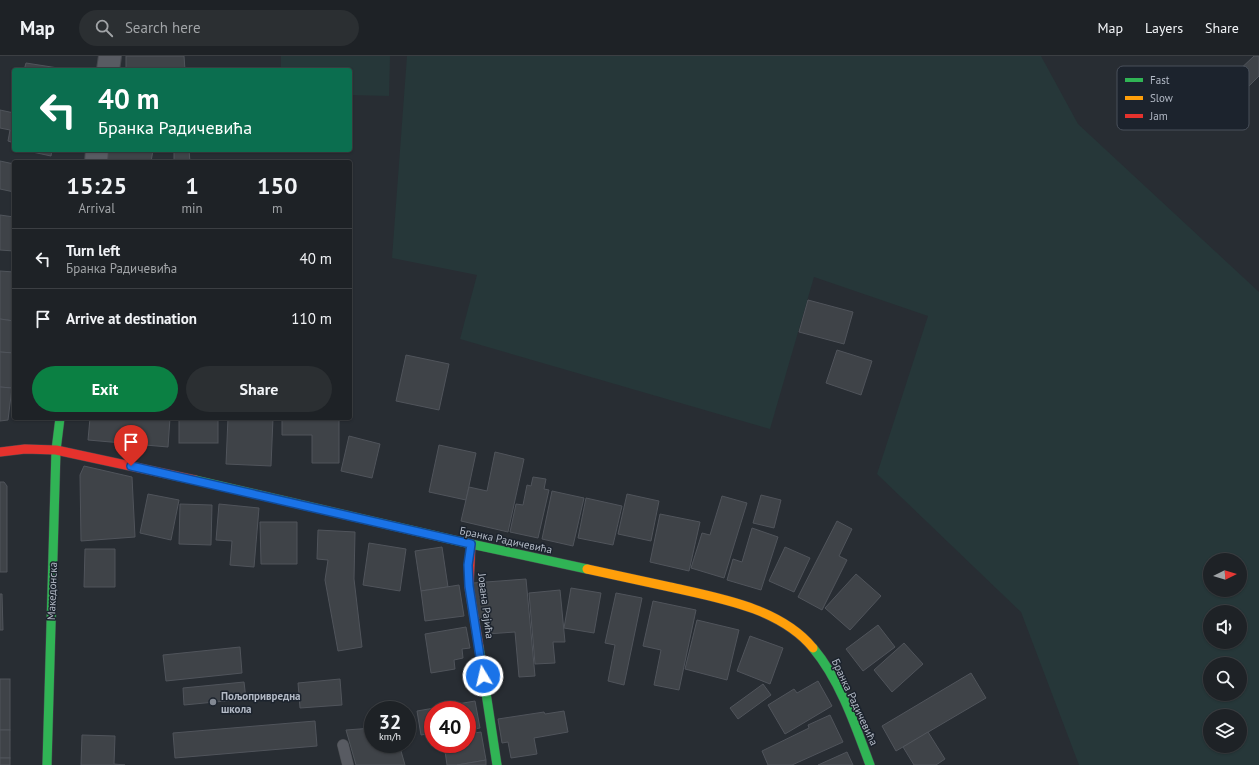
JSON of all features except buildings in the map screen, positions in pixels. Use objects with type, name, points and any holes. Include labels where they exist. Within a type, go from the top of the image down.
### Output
[{"type":"street","points":[[108,68],[110,56]]},
{"type":"street","name":"Македонска","points":[[47,765],[56,450],[60,420]]},
{"type":"street","name":"Бранка Радичевића","points":[[0,452],[25,449],[56,450],[186,478],[471,544],[706,595],[758,610],[789,626],[804,637],[819,655],[832,675],[857,730],[870,765]]},
{"type":"street","name":"Јована Рајића","points":[[471,544],[468,565],[469,586],[498,765]]},
{"type":"lane","points":[[342,745],[348,765]]},
{"type":"shaded area","points":[[281,56],[390,56],[389,96],[352,95],[352,68],[281,68]]},
{"type":"shaded area","points":[[407,56],[1041,56],[1078,124],[1259,292],[1259,765],[1079,765],[1021,612],[877,474],[928,316],[814,277],[770,429],[460,339],[477,275],[392,258]]},
{"type":"traffic: fast","points":[[47,765],[56,450],[60,420]]},
{"type":"traffic: fast","points":[[195,480],[471,544],[587,569]]},
{"type":"traffic: fast","points":[[479,647],[497,765]]},
{"type":"traffic: fast","points":[[813,648],[823,661],[839,689],[853,720],[870,765]]},
{"type":"traffic: slow","points":[[587,569],[708,596],[748,607],[784,623],[799,634],[813,648]]},
{"type":"traffic: jam","points":[[0,452],[25,449],[56,450],[195,480]]},
{"type":"traffic: jam","points":[[471,544],[469,586],[479,647]]},
{"type":"place","name":"Пољопривредна школа","points":[[213,702]]},
{"type":"route","points":[[131,466],[471,544],[468,565],[469,586],[483,676]]}]
